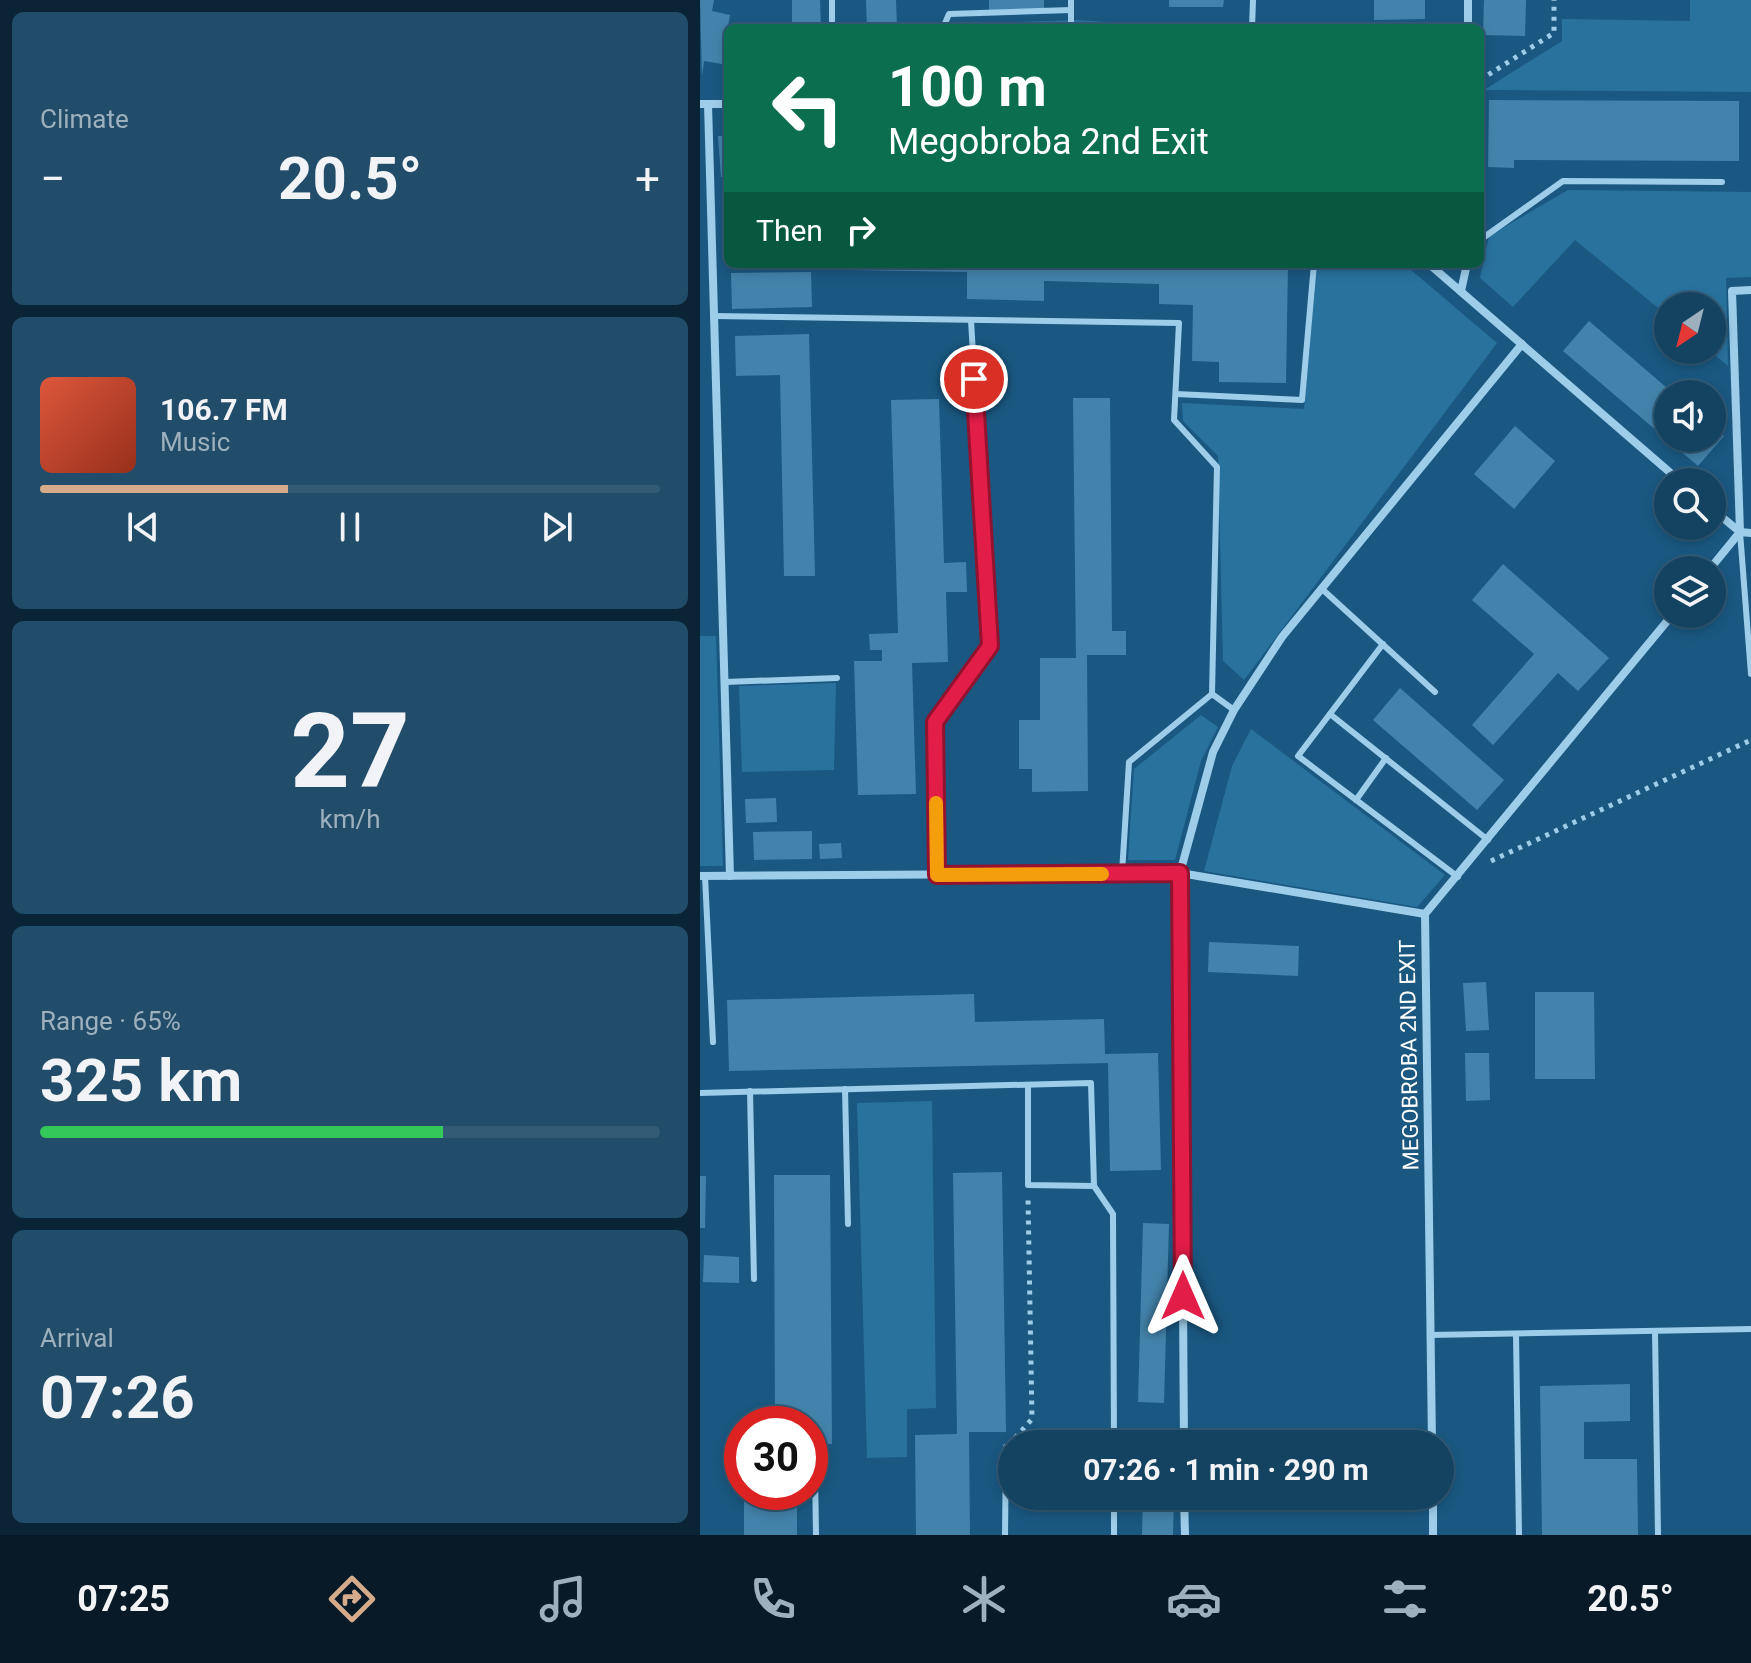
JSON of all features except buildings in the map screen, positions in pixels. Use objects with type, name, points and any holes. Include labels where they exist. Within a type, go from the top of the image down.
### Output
[{"type":"street","points":[[1468,0],[1468,24]]},
{"type":"street","points":[[704,104],[714,316],[730,876]]},
{"type":"street","points":[[1434,268],[1665,468]]},
{"type":"street","points":[[1461,291],[1466,268]]},
{"type":"street","points":[[1720,556],[1740,532],[1732,291],[1751,290]]},
{"type":"street","points":[[1184,1430],[1180,873],[1213,752],[1234,710],[1282,637],[1522,344]]},
{"type":"street","points":[[1726,520],[1740,532],[1751,533]]},
{"type":"street","points":[[1425,914],[1662,628]]},
{"type":"street","name":"MEGOBROBA 2ND EXIT","points":[[703,876],[1180,873],[1425,914],[1432,1430]]},
{"type":"street","points":[[1184,1510],[1185,1535]]},
{"type":"street","points":[[1433,1510],[1433,1535]]},
{"type":"lane","points":[[832,0],[832,24]]},
{"type":"lane","points":[[1071,0],[1071,24]]},
{"type":"lane","points":[[1252,24],[1253,0]]},
{"type":"lane","points":[[945,24],[949,14],[1071,10]]},
{"type":"lane","points":[[1484,237],[1563,181],[1722,182]]},
{"type":"lane","points":[[1176,394],[1302,400],[1314,268]]},
{"type":"lane","points":[[714,316],[1179,323],[1174,420],[1217,467],[1212,694],[1129,762],[1122,873]]},
{"type":"lane","points":[[937,875],[935,722],[990,646],[971,320]]},
{"type":"lane","points":[[1740,532],[1751,674]]},
{"type":"lane","points":[[1322,589],[1435,692]]},
{"type":"lane","points":[[1383,644],[1298,756],[1458,877]]},
{"type":"lane","points":[[725,682],[837,678]]},
{"type":"lane","points":[[1212,694],[1234,710]]},
{"type":"lane","points":[[1330,714],[1488,840]]},
{"type":"lane","points":[[1356,800],[1386,758]]},
{"type":"lane","points":[[703,876],[713,1042]]},
{"type":"lane","points":[[700,965],[709,965]]},
{"type":"lane","points":[[700,1093],[1091,1083],[1094,1186],[1113,1214],[1114,1430]]},
{"type":"lane","points":[[1028,1085],[1028,1185],[1094,1186]]},
{"type":"lane","points":[[845,1089],[848,1224]]},
{"type":"lane","points":[[750,1091],[754,1279]]},
{"type":"lane","points":[[1430,1335],[1751,1329]]},
{"type":"lane","points":[[1655,1331],[1658,1535]]},
{"type":"lane","points":[[1516,1334],[1519,1535]]},
{"type":"lane","points":[[816,1510],[816,1535]]},
{"type":"lane","points":[[1005,1510],[1005,1535]]},
{"type":"lane","points":[[1114,1510],[1114,1535]]},
{"type":"path","points":[[1484,77],[1554,33],[1554,0]]},
{"type":"path","points":[[1458,877],[1751,740]]},
{"type":"path","points":[[1022,1430],[1032,1419],[1028,1185]]},
{"type":"shaded area","points":[[1690,0],[1751,0],[1751,92],[1484,90],[1562,41],[1562,19],[1690,21]]},
{"type":"shaded area","points":[[1078,20],[1137,24],[982,24]]},
{"type":"shaded area","points":[[1568,190],[1751,192],[1751,277],[1726,278],[1728,366],[1726,292],[1654,292],[1654,305],[1575,240],[1513,307],[1480,278],[1489,236]]},
{"type":"shaded area","points":[[1317,268],[1409,268],[1497,343],[1244,680],[1223,661],[1218,456],[1183,421],[1182,403],[1304,409]]},
{"type":"shaded area","points":[[700,636],[716,636],[723,866],[700,866]]},
{"type":"shaded area","points":[[836,683],[834,770],[742,772],[739,686]]},
{"type":"shaded area","points":[[1201,715],[1218,727],[1201,761],[1175,860],[1128,860],[1134,769]]},
{"type":"shaded area","points":[[1251,729],[1445,875],[1417,907],[1204,871],[1232,766]]},
{"type":"shaded area","points":[[932,1101],[936,1408],[907,1409],[907,1457],[867,1458],[857,1103]]},
{"type":"slow traffic","points":[[936,803],[937,875],[1102,874]]},
{"type":"route","points":[[974,379],[990,646],[935,722],[937,875],[1180,873],[1183,1296]]}]
